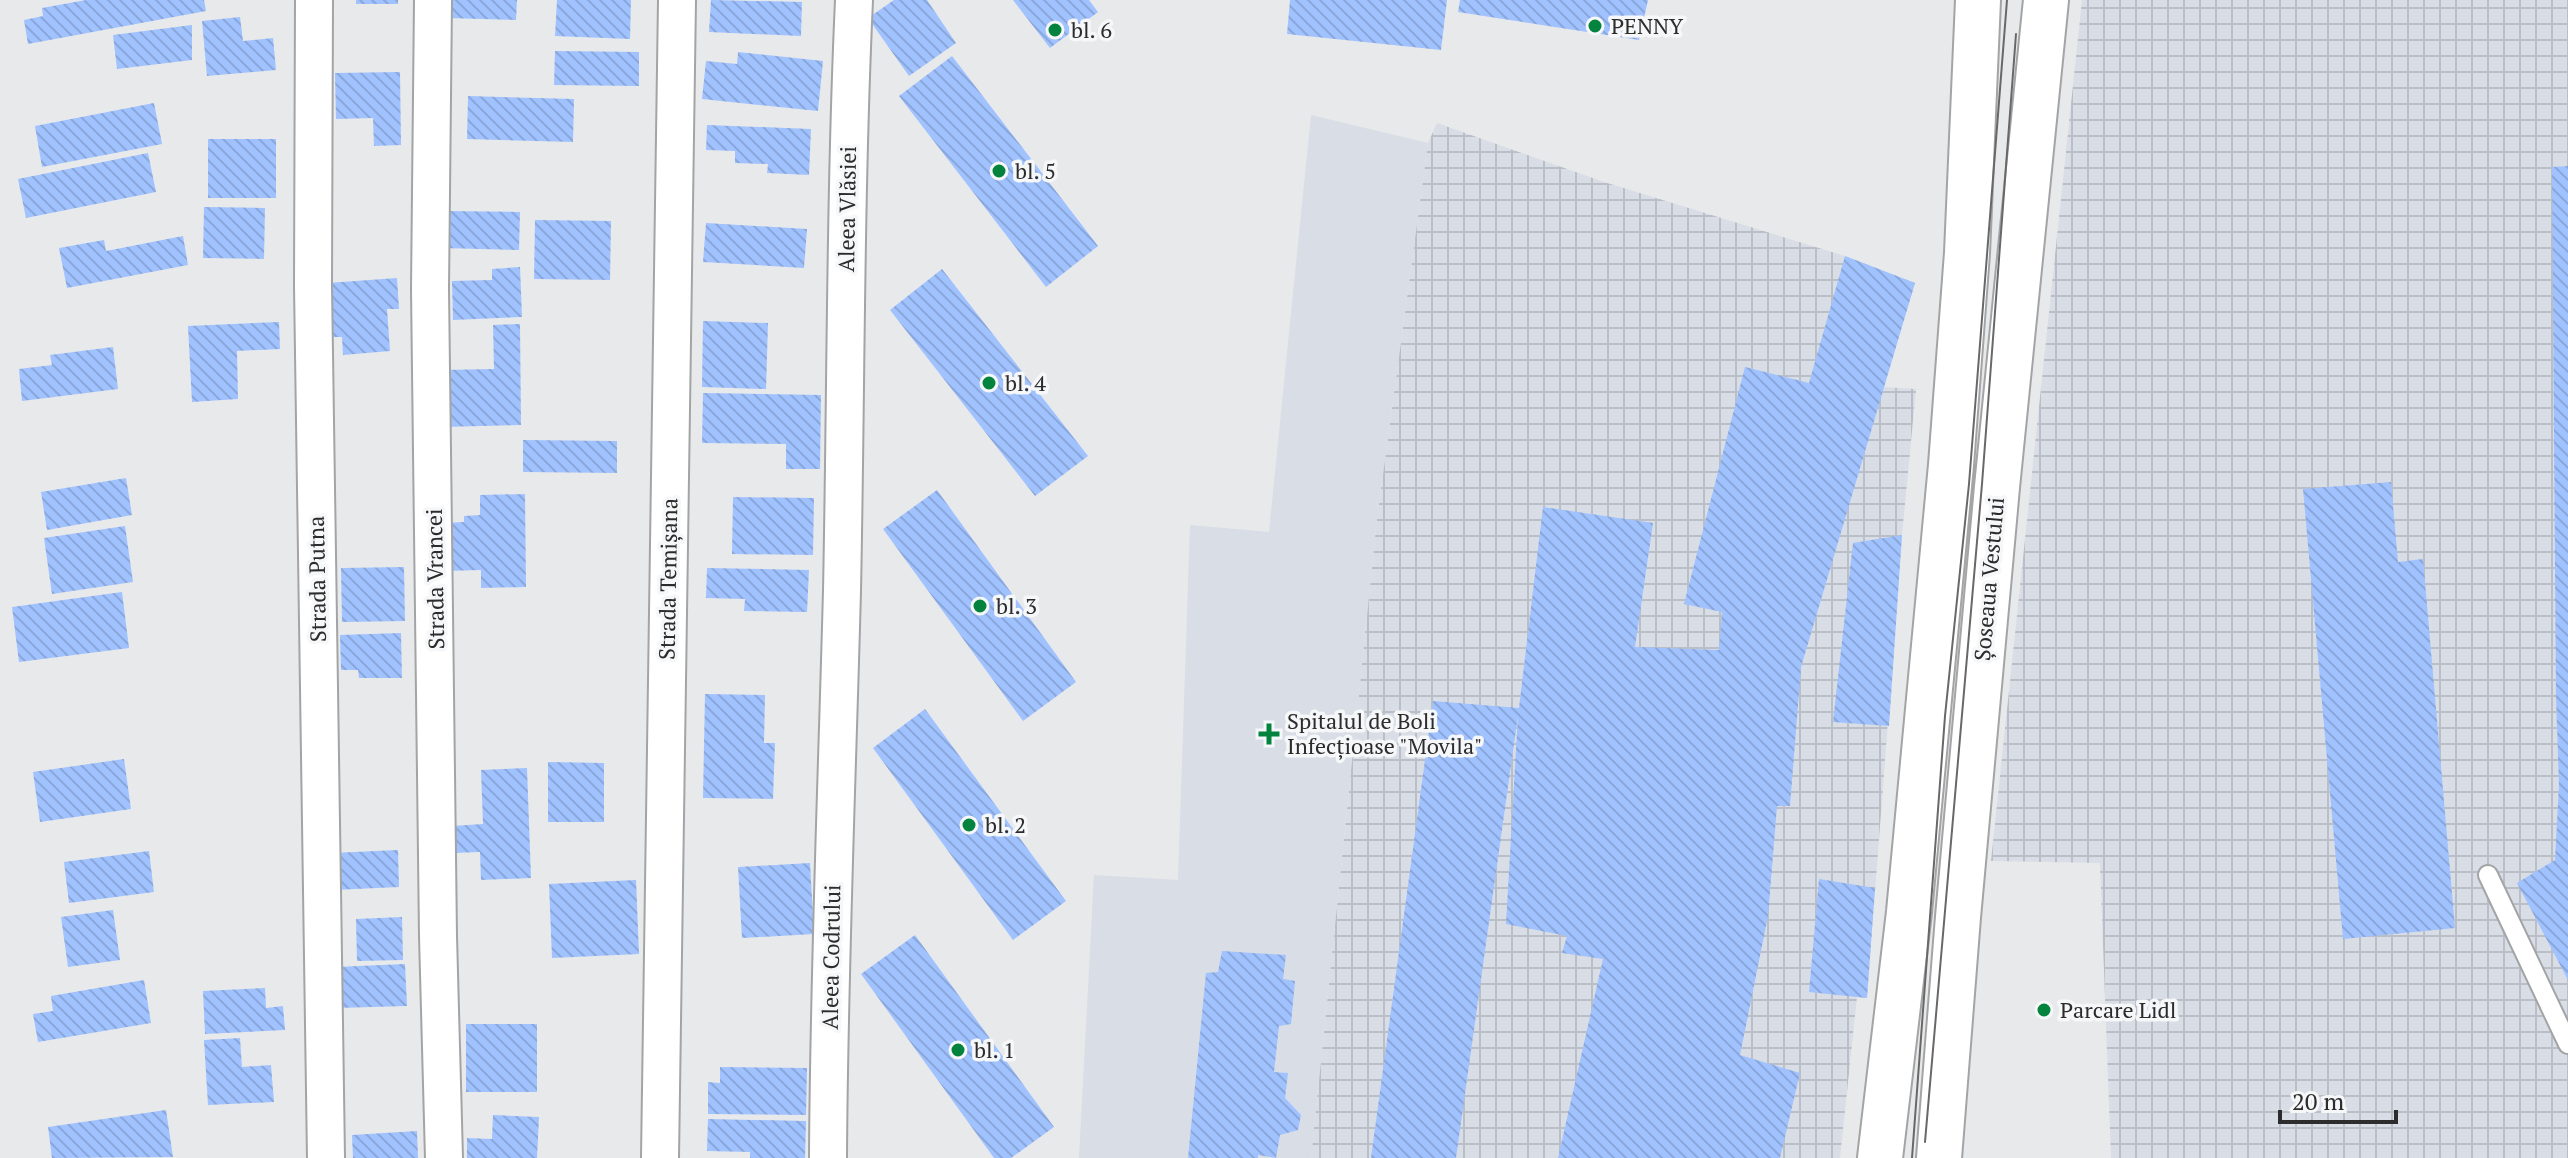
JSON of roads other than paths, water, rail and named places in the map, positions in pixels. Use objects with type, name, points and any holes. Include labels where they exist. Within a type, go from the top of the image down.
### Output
[{"type":"main road","points":[[1880,1158],[1910,897],[1951,465],[1967,253],[1978,0]]},
{"type":"main road","name":"Șoseaua Vestului","points":[[1939,1158],[1993,533],[2046,0]]},
{"type":"street","name":"Strada Putna","points":[[314,0],[313,286],[326,1158]]},
{"type":"street","name":"Strada Vrancei","points":[[433,0],[430,289],[438,936],[444,1158]]},
{"type":"street","name":"Strada Temișana","points":[[660,1158],[677,0]]},
{"type":"street","name":"Aleea Vlăsiei","points":[[836,756],[854,0]]},
{"type":"street","name":"Aleea Codrului","points":[[828,1158],[836,756]]},
{"type":"lane","points":[[2488,875],[2568,1044]]},
{"type":"tram line","points":[[1912,1158],[1945,716],[1969,484],[2007,0]]},
{"type":"tram line","points":[[1925,1142],[1982,484],[2016,34]]},
{"type":"place","name":"PENNY","points":[[1595,26]]},
{"type":"place","name":"bl. 6","points":[[1055,30]]},
{"type":"place","name":"bl. 5","points":[[999,171]]},
{"type":"place","name":"bl. 4","points":[[989,383]]},
{"type":"place","name":"bl. 3","points":[[980,606]]},
{"type":"place","name":"Spitalul de Boli Infecțioase \"Movila\"","points":[[1269,734]]},
{"type":"place","name":"bl. 2","points":[[969,825]]},
{"type":"place","name":"Parcare Lidl","points":[[2044,1010]]},
{"type":"place","name":"bl. 1","points":[[958,1050]]}]
